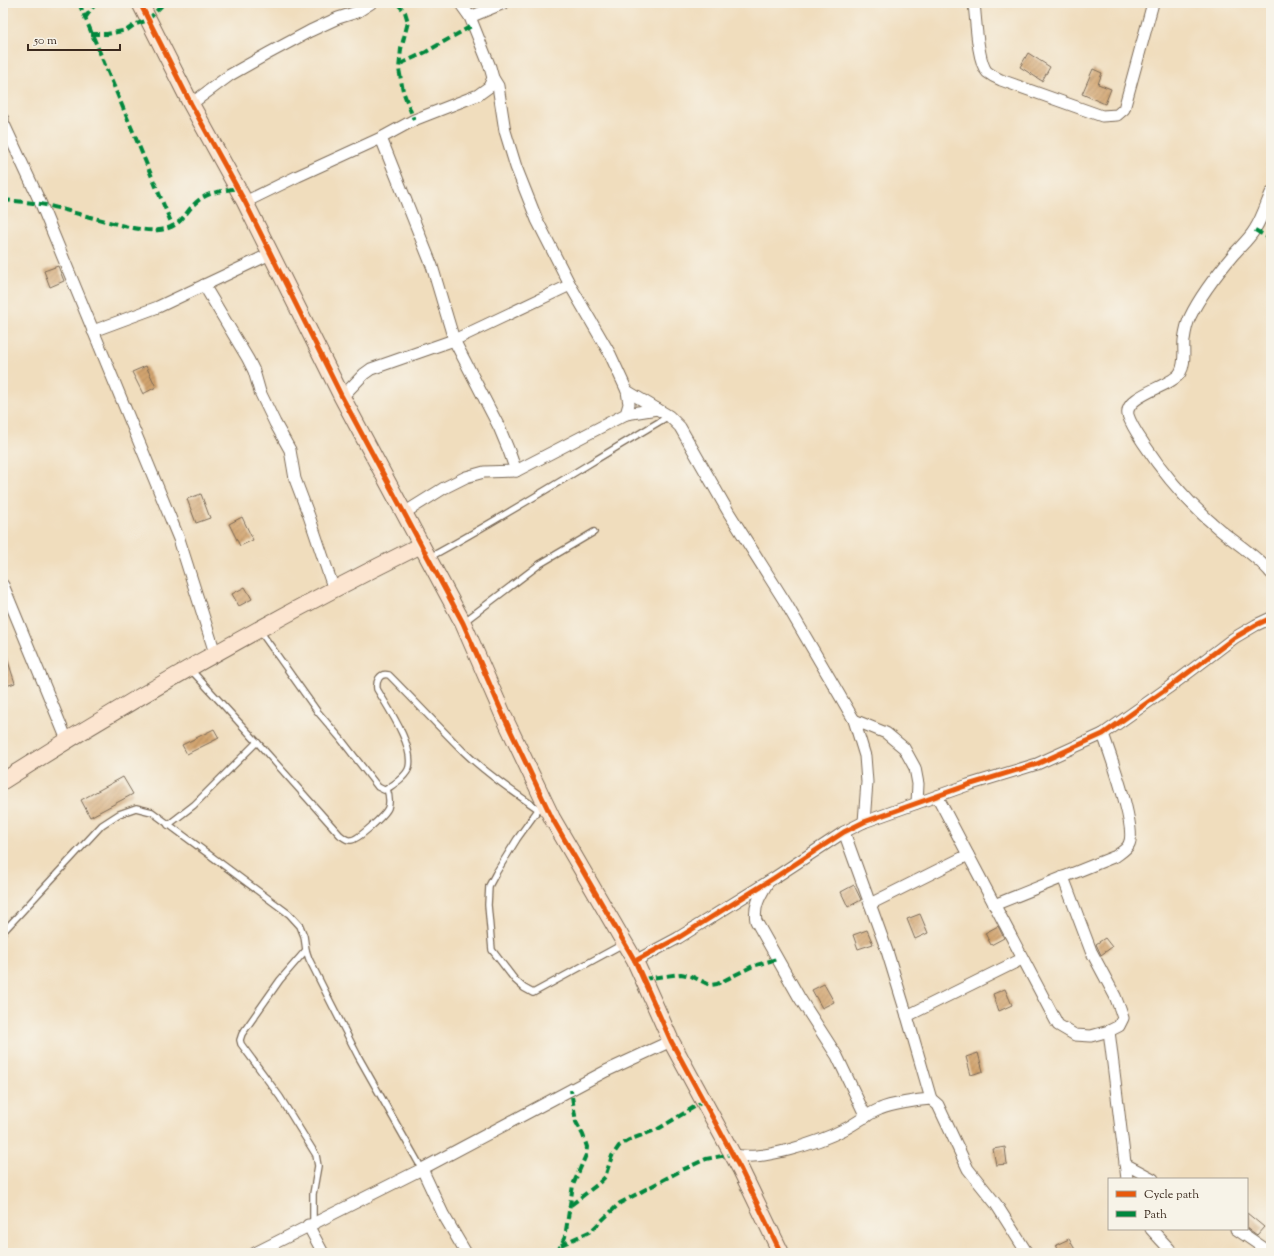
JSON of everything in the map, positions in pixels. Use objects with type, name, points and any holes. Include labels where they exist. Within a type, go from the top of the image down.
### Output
[{"type":"street","points":[[140,3],[191,104],[245,202],[342,397],[463,623],[541,806],[552,818],[635,961],[672,1041],[732,1154],[781,1253]]},
{"type":"street","points":[[191,104],[230,75],[269,53],[310,31],[338,18],[357,12],[371,3]]},
{"type":"street","points":[[460,3],[470,18],[490,67],[492,78],[498,86],[505,131],[516,167],[537,220],[570,285],[610,354],[627,391],[629,404],[626,414]]},
{"type":"street","points":[[470,18],[504,3]]},
{"type":"street","points":[[974,3],[979,49],[982,63],[987,71],[1001,80],[1102,116],[1116,115],[1124,109],[1153,3]]},
{"type":"street","points":[[245,202],[381,138],[414,120],[478,95],[489,87],[492,78]]},
{"type":"street","points":[[3,119],[3,122],[41,204],[180,539],[215,653]]},
{"type":"street","points":[[381,138],[432,266],[454,340],[499,427],[516,471]]},
{"type":"street","points":[[1271,193],[1255,230],[1228,261],[1205,291],[1189,318],[1184,340],[1184,361],[1180,373],[1168,382],[1130,404],[1128,412],[1130,421],[1157,464],[1184,496],[1220,530],[1264,565],[1271,573]]},
{"type":"street","points":[[93,331],[158,307],[270,254]]},
{"type":"street","points":[[204,285],[248,359],[260,392],[290,450],[295,479],[334,590]]},
{"type":"street","points":[[342,397],[364,374],[371,369],[454,340],[570,285]]},
{"type":"street","points":[[627,391],[669,416],[680,427],[729,513],[787,605],[854,720],[865,756],[867,782],[864,822]]},
{"type":"street","points":[[404,513],[444,488],[466,477],[484,472],[516,471],[626,414],[657,409]]},
{"type":"street","points":[[3,781],[67,740],[215,653],[354,578],[424,551]]},
{"type":"street","points":[[3,585],[67,740]]},
{"type":"street","points":[[635,961],[678,938],[844,832],[864,822],[937,796],[1037,764],[1103,734],[1168,688],[1234,638],[1271,618]]},
{"type":"street","points":[[854,720],[886,733],[904,748],[915,768],[918,784],[917,803]]},
{"type":"street","points":[[994,905],[1116,856],[1129,844],[1131,835],[1126,806],[1103,734]]},
{"type":"street","points":[[937,796],[1058,1025],[1075,1035],[1091,1036],[1109,1031],[1119,1026],[1122,1018],[1120,1009],[1091,951],[1063,877]]},
{"type":"street","points":[[844,832],[870,904],[907,1016],[931,1099],[938,1105],[968,1169],[996,1204],[1026,1253]]},
{"type":"street","points":[[870,904],[968,855]]},
{"type":"street","points":[[768,881],[758,899],[755,909],[756,921],[799,997],[837,1056],[866,1117]]},
{"type":"street","points":[[907,1016],[1022,959]]},
{"type":"street","points":[[1109,1031],[1127,1178]]},
{"type":"street","points":[[255,1253],[422,1169],[606,1071],[672,1041]]},
{"type":"street","points":[[732,1154],[746,1157],[769,1154],[815,1142],[845,1130],[880,1109],[931,1099]]},
{"type":"street","points":[[1126,1164],[1150,1178]]},
{"type":"street","points":[[422,1169],[443,1214],[466,1253]]},
{"type":"street","points":[[311,1224],[323,1253]]},
{"type":"street","points":[[1152,1230],[1173,1253]]},
{"type":"street","points":[[1237,1230],[1271,1253]]},
{"type":"lane","points":[[424,551],[457,542],[669,416]]},
{"type":"lane","points":[[463,623],[540,564],[594,532]]},
{"type":"lane","points":[[259,629],[317,711],[378,787],[384,790],[387,789],[403,776],[409,767],[408,754],[399,726],[377,690],[376,683],[378,679],[385,674],[389,675],[464,751],[490,774],[541,806],[496,873],[490,886],[488,905],[492,950],[515,980],[524,988],[533,993],[625,943]]},
{"type":"lane","points":[[190,668],[340,835],[348,840],[355,840],[384,814],[388,807],[389,801],[387,789]]},
{"type":"lane","points":[[168,825],[194,805],[257,742]]},
{"type":"lane","points":[[3,932],[102,824],[119,814],[136,808],[152,812],[289,914],[300,926],[304,936],[306,950],[316,973],[358,1056],[422,1169]]},
{"type":"lane","points":[[306,950],[267,997],[242,1034],[240,1040],[241,1044],[280,1097],[316,1155],[318,1166],[313,1194],[311,1224]]},
{"type":"building","points":[[1028,53],[1050,67],[1042,81],[1020,67]]},
{"type":"building","points":[[1093,69],[1102,73],[1098,84],[1111,89],[1105,104],[1082,94]]},
{"type":"building","points":[[58,266],[64,281],[50,287],[44,271]]},
{"type":"building","points":[[146,366],[156,387],[143,394],[132,372]]},
{"type":"building","points":[[201,494],[210,518],[196,523],[187,499]]},
{"type":"building","points":[[242,517],[253,540],[240,546],[229,524]]},
{"type":"building","points":[[245,587],[252,599],[239,606],[232,594]]},
{"type":"building","points":[[3,652],[5,652],[15,683],[3,687]]},
{"type":"building","points":[[214,729],[219,738],[187,754],[182,745]]},
{"type":"building","points":[[123,777],[133,794],[90,817],[81,800]]},
{"type":"building","points":[[854,885],[861,900],[848,907],[841,892]]},
{"type":"building","points":[[920,914],[928,933],[915,939],[907,919]]},
{"type":"building","points":[[998,926],[1004,938],[991,945],[985,933]]},
{"type":"building","points":[[867,930],[873,944],[858,949],[853,935]]},
{"type":"building","points":[[1105,938],[1112,947],[1101,955],[1096,944]]},
{"type":"building","points":[[824,984],[834,1002],[822,1008],[812,990]]},
{"type":"building","points":[[1005,989],[1012,1005],[999,1011],[993,994]]},
{"type":"building","points":[[978,1053],[983,1071],[971,1075],[966,1057]]},
{"type":"building","points":[[1005,1147],[1007,1164],[996,1165],[993,1149]]},
{"type":"building","points":[[1248,1214],[1264,1227],[1257,1235],[1248,1229]]},
{"type":"building","points":[[1069,1239],[1077,1253],[1060,1253],[1056,1245]]},
{"type":"marked path","points":[[79,3],[173,227]]},
{"type":"marked path","points":[[85,18],[96,3]]},
{"type":"marked path","points":[[91,34],[107,34],[127,30],[134,25],[148,20],[164,3]]},
{"type":"marked path","points":[[397,3],[405,12],[408,22],[401,49],[399,69],[403,91],[414,120]]},
{"type":"marked path","points":[[400,64],[426,52],[473,25]]},
{"type":"marked path","points":[[3,200],[40,204],[143,230],[159,230],[174,225],[184,217],[196,202],[202,198],[215,193],[237,188]]},
{"type":"marked path","points":[[1255,230],[1271,239]]},
{"type":"marked path","points":[[643,979],[681,974],[691,976],[710,985],[717,984],[753,966],[777,959]]},
{"type":"marked path","points":[[557,1253],[565,1237],[573,1185],[586,1155],[587,1147],[576,1122],[571,1090]]},
{"type":"marked path","points":[[571,1205],[605,1177],[612,1156],[619,1146],[629,1140],[658,1129],[704,1101]]},
{"type":"marked path","points":[[561,1245],[591,1231],[620,1203],[680,1171],[706,1159],[732,1154]]},
{"type":"cycle path","points":[[140,3],[191,104],[245,202],[342,397],[463,623],[504,717],[552,818],[635,961],[671,1041],[741,1170],[781,1253]]},
{"type":"cycle path","points":[[635,961],[678,938],[844,832],[864,822],[968,785],[1037,764],[1103,734],[1168,688],[1234,638],[1271,618]]}]
